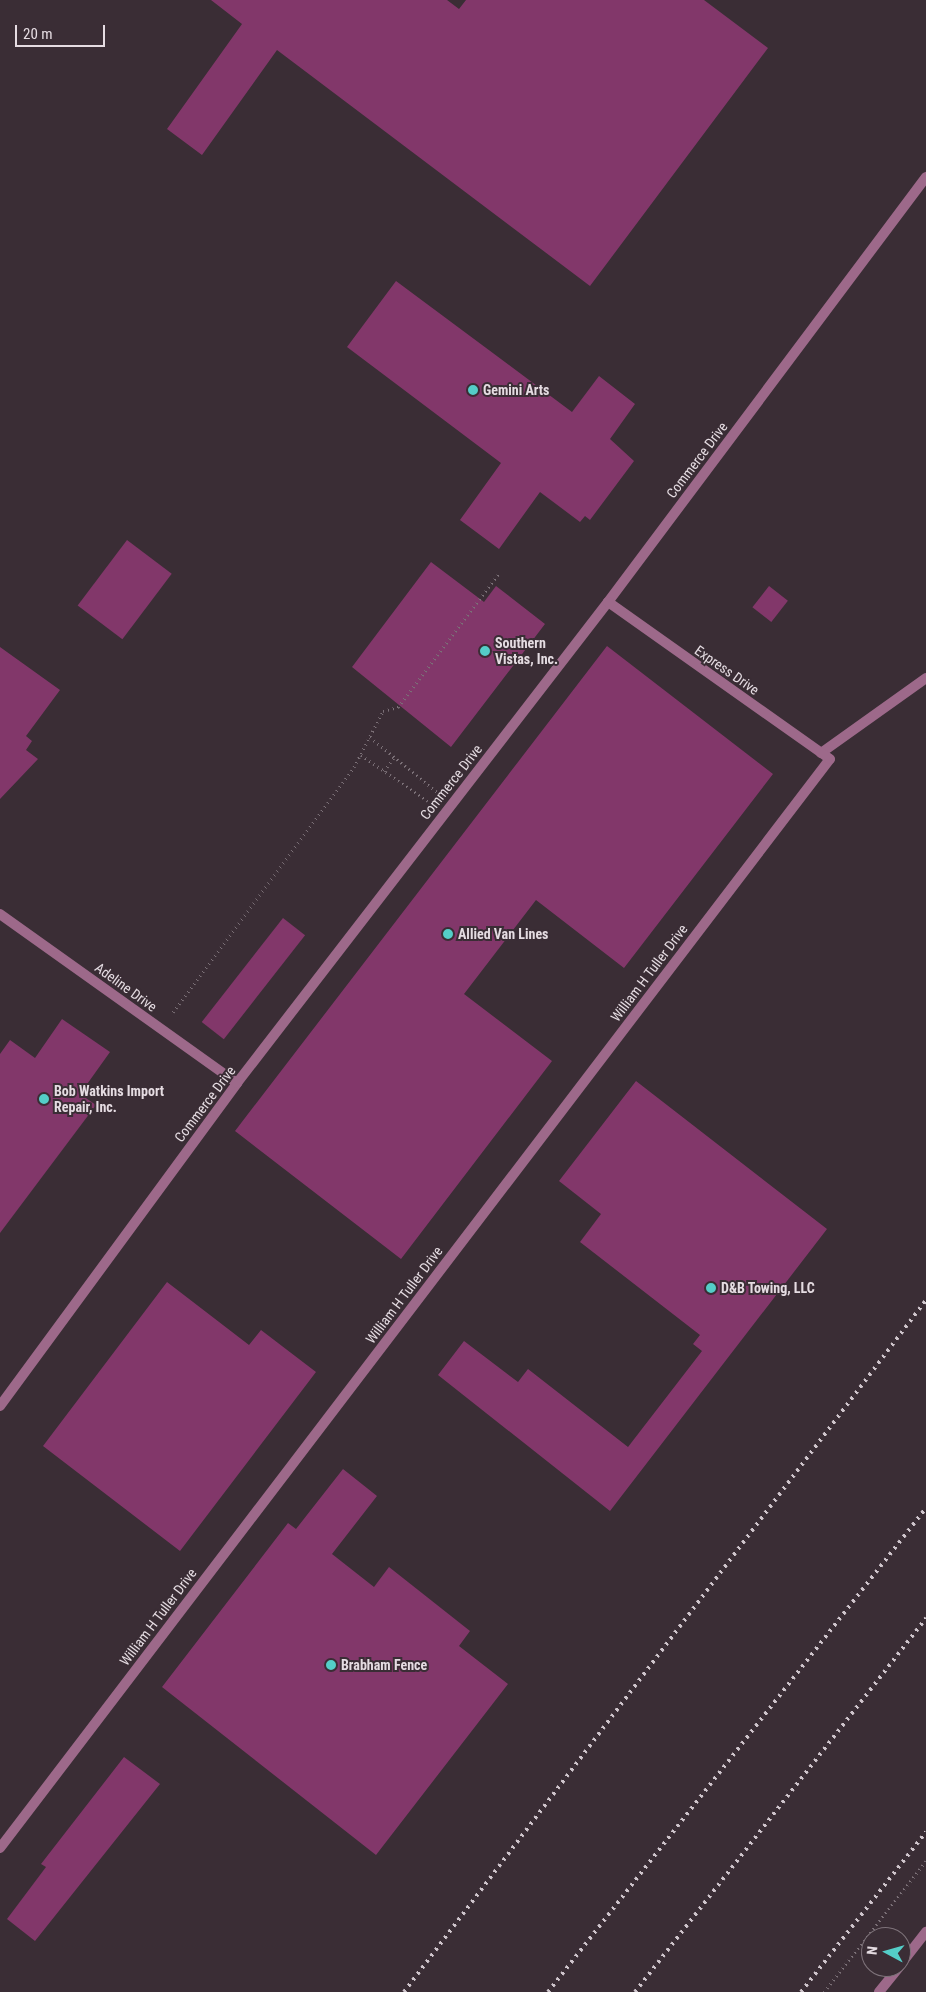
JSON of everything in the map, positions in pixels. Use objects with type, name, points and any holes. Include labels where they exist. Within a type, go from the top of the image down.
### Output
[{"type":"street","name":"Commerce Drive","points":[[0,1406],[236,1083],[608,602],[926,177]]},
{"type":"street","name":"Express Drive","points":[[608,602],[830,759]]},
{"type":"street","points":[[821,753],[926,678]]},
{"type":"street","name":"William H Tuller Drive","points":[[0,1848],[830,759]]},
{"type":"street","name":"Adeline Drive","points":[[0,914],[236,1083]]},
{"type":"street","points":[[911,1952],[926,1932]]},
{"type":"street","points":[[879,1992],[891,1977]]},
{"type":"path","points":[[161,1029],[360,755],[383,711],[398,707],[500,572]]},
{"type":"path","points":[[370,737],[452,804]]},
{"type":"path","points":[[360,755],[445,813]]},
{"type":"path","points":[[384,771],[394,757]]},
{"type":"path","points":[[824,1992],[926,1861]]},
{"type":"building","points":[[211,0],[447,0],[459,9],[466,0],[704,0],[768,48],[590,286],[277,50],[202,155],[167,129],[242,24]]},
{"type":"building","name":"Gemini Arts","points":[[396,281],[572,412],[599,376],[635,404],[610,439],[634,461],[590,520],[585,516],[580,522],[540,492],[499,549],[460,520],[501,463],[347,347]]},
{"type":"building","points":[[127,540],[172,574],[122,639],[78,605]]},
{"type":"building","points":[[431,562],[484,602],[496,586],[545,624],[451,747],[352,667]]},
{"type":"building","points":[[769,586],[788,601],[771,622],[752,607]]},
{"type":"building","name":"Allied Van Lines","points":[[607,646],[773,774],[624,968],[536,900],[464,994],[552,1061],[401,1259],[235,1131]]},
{"type":"building","points":[[0,647],[60,690],[26,736],[32,741],[26,750],[38,759],[0,799]]},
{"type":"building","points":[[283,918],[305,935],[224,1039],[202,1022]]},
{"type":"building","name":"Bob Watkins Import Repair, Inc.","points":[[62,1019],[110,1052],[80,1094],[96,1105],[0,1233],[0,1054],[10,1040],[35,1058]]},
{"type":"building","name":"D&B Towing, LLC","points":[[636,1081],[827,1229],[610,1511],[438,1375],[464,1341],[518,1382],[528,1369],[628,1447],[702,1351],[693,1344],[700,1335],[580,1242],[601,1214],[559,1181]]},
{"type":"building","points":[[167,1282],[249,1345],[261,1330],[316,1372],[180,1551],[43,1446]]},
{"type":"building","name":"Brabham Fence","points":[[343,1469],[377,1496],[332,1554],[374,1587],[389,1567],[470,1631],[459,1646],[508,1684],[376,1855],[162,1687],[288,1523],[296,1529]]},
{"type":"building","points":[[124,1757],[160,1784],[35,1941],[7,1919],[46,1867],[41,1864]]},
{"type":"railway","points":[[404,1992],[926,1300]]},
{"type":"railway","points":[[548,1992],[926,1508]]},
{"type":"railway","points":[[635,1992],[926,1618]]},
{"type":"railway","points":[[801,1992],[926,1832]]},
{"type":"place","name":"Gemini Arts","points":[[473,390]]},
{"type":"place","name":"Southern Vistas, Inc.","points":[[485,651]]},
{"type":"place","name":"Allied Van Lines","points":[[448,934]]},
{"type":"place","name":"Bob Watkins Import Repair, Inc.","points":[[44,1099]]},
{"type":"place","name":"D&B Towing, LLC","points":[[711,1288]]},
{"type":"place","name":"Brabham Fence","points":[[331,1665]]}]
